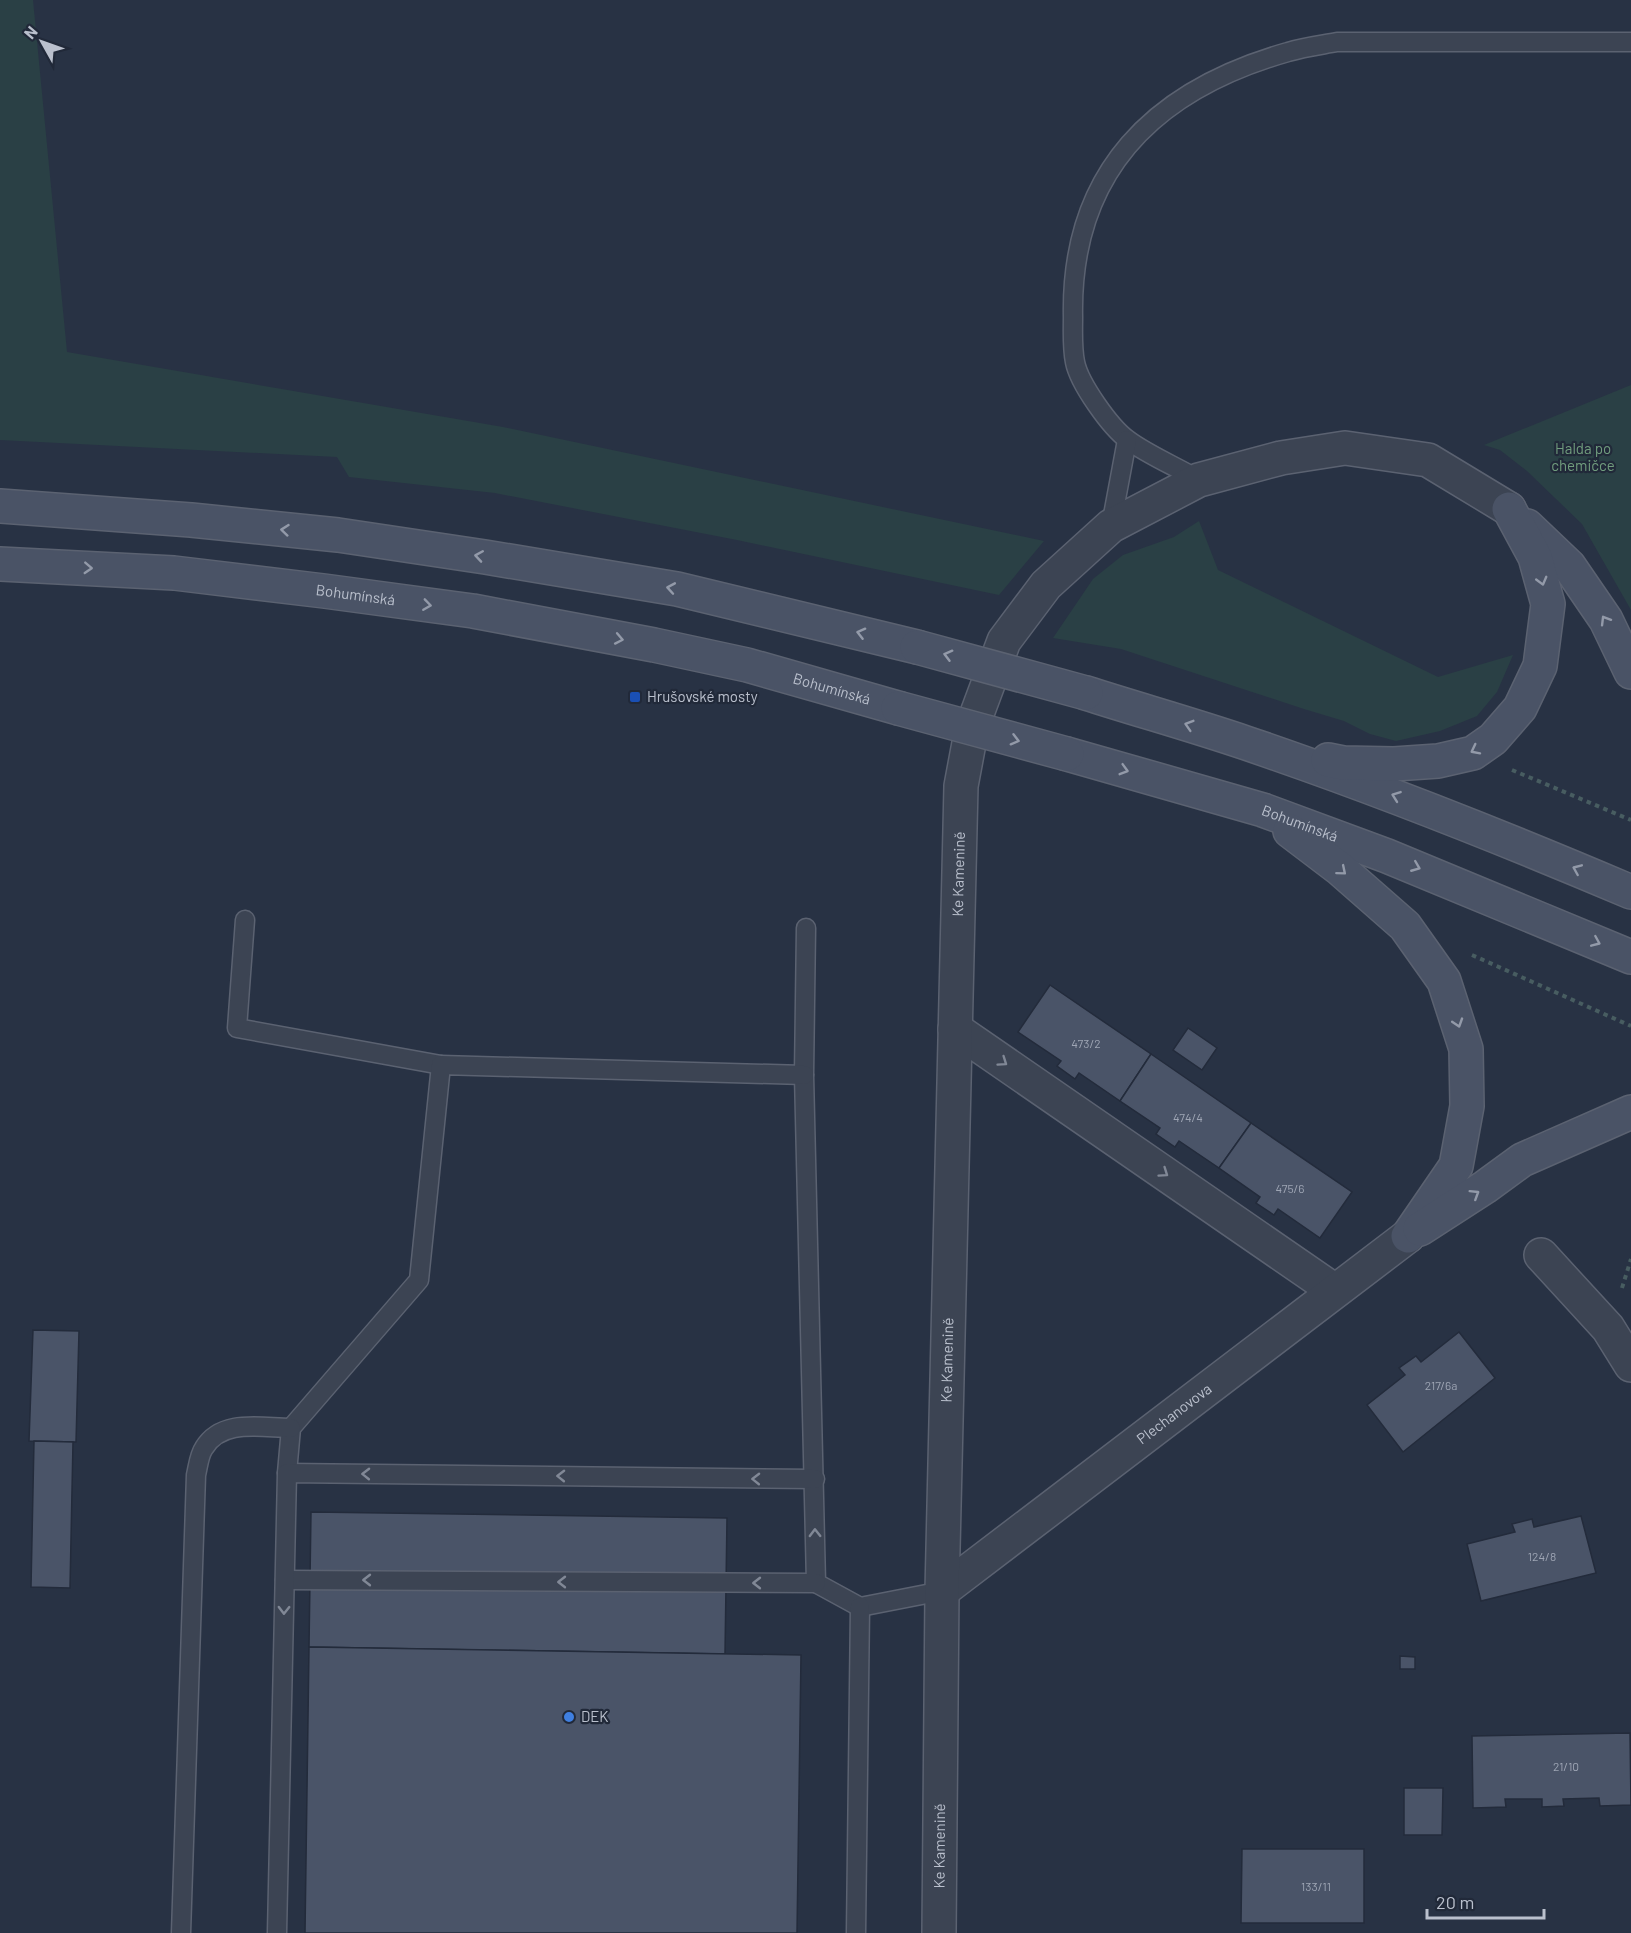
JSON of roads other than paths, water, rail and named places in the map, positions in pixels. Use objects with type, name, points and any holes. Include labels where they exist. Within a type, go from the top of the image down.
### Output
[{"type":"main road","points":[[16,507],[191,520],[338,535],[676,589],[918,647],[1086,693],[1245,743],[1404,799],[1534,850],[1631,892]]},
{"type":"main road","points":[[1509,509],[1569,566],[1606,620],[1631,672]]},
{"type":"main road","points":[[1245,743],[1343,763],[1394,764],[1438,761],[1473,753],[1493,739],[1520,708],[1540,666],[1548,604],[1535,557],[1509,509]]},
{"type":"main road","name":"Bohumínská","points":[[15,565],[174,573],[472,611],[747,665],[1263,810],[1387,856],[1631,957]]},
{"type":"main road","points":[[1263,810],[1340,869],[1406,926],[1444,981],[1466,1049],[1467,1106],[1456,1166],[1408,1236]]},
{"type":"main road","points":[[1408,1236],[1485,1188],[1522,1160],[1631,1112]]},
{"type":"street","name":"Ke Kamenině","points":[[939,1933],[942,1592],[961,786],[972,727],[1004,641],[1046,585],[1111,526],[1199,480],[1281,458],[1345,448],[1428,459],[1509,509]]},
{"type":"street","points":[[955,1029],[1335,1291]]},
{"type":"street","name":"Plechanovova","points":[[942,1592],[1408,1236]]},
{"type":"street","points":[[1541,1255],[1608,1328],[1631,1365]]},
{"type":"lane","points":[[1199,480],[1127,440],[1085,388],[1075,364],[1072,302],[1074,272],[1090,205],[1109,168],[1135,137],[1164,111],[1199,88],[1236,69],[1289,51],[1337,42],[1631,42]]},
{"type":"lane","points":[[1111,526],[1127,440]]},
{"type":"lane","points":[[244,920],[237,1028],[441,1065],[804,1075]]},
{"type":"lane","points":[[806,928],[804,1075],[816,1583]]},
{"type":"lane","points":[[277,1933],[287,1473],[291,1428],[419,1280],[441,1065]]},
{"type":"lane","points":[[182,1933],[196,1475],[203,1449],[215,1434],[231,1427],[291,1428]]},
{"type":"lane","points":[[287,1473],[815,1479]]},
{"type":"lane","points":[[285,1580],[816,1583],[860,1607],[942,1592]]},
{"type":"lane","points":[[856,1933],[860,1607]]},
{"type":"place","name":"Hrušovské mosty","points":[[635,697]]},
{"type":"place","name":"DEK","points":[[569,1717]]},
{"type":"park label","name":"Halda po chemičce","points":[[1583,458]]}]
